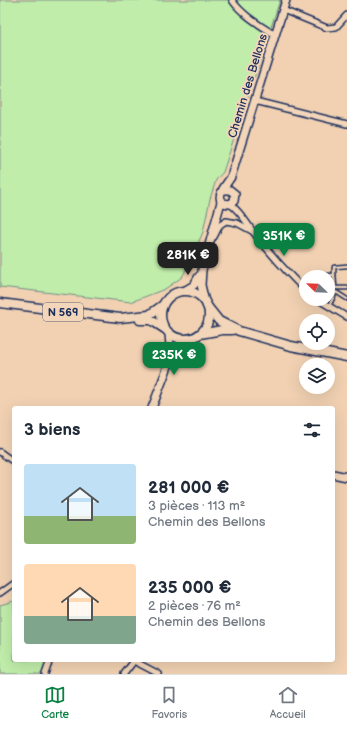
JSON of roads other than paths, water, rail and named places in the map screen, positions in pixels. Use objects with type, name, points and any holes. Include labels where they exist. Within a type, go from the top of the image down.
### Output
[{"type":"main road","name":"Chemin des Bellons","points":[[228,203],[220,194],[231,177],[286,0]]},
{"type":"main road","name":"Chemin des Bellons","points":[[228,203],[232,190],[231,177]]},
{"type":"main road","points":[[224,190],[232,190]]},
{"type":"main road","points":[[200,334],[204,329],[208,318],[206,304],[200,285],[202,270],[218,217],[228,203]]},
{"type":"main road","points":[[147,406],[167,360],[170,347],[167,332],[161,318],[163,305],[172,295],[184,291],[194,285],[202,270]]},
{"type":"main road","points":[[184,291],[198,295],[218,321],[239,331]]},
{"type":"main road","name":"N 569","points":[[0,304],[104,317],[151,320],[167,332]]},
{"type":"main road","name":"N 569","points":[[127,318],[149,315],[163,305]]},
{"type":"main road","points":[[153,406],[173,353],[179,345],[200,334],[225,329],[239,331],[291,346],[347,357]]},
{"type":"main road","points":[[167,332],[178,338],[189,339]]},
{"type":"main road","points":[[335,474],[347,476]]},
{"type":"street","points":[[232,0],[236,6],[275,35]]},
{"type":"street","points":[[282,10],[327,28],[336,27],[347,15]]},
{"type":"street","points":[[255,101],[347,124]]},
{"type":"street","points":[[228,203],[242,215],[253,232],[277,262],[299,284]]},
{"type":"street","points":[[209,246],[220,225],[226,221],[237,223],[253,232]]},
{"type":"street","points":[[328,307],[347,317]]},
{"type":"street","points":[[1,454],[12,461]]},
{"type":"street","points":[[0,593],[12,584]]},
{"type":"street","points":[[45,674],[49,662]]},
{"type":"street","points":[[124,674],[133,662]]},
{"type":"street","points":[[138,662],[159,674]]},
{"type":"lane","points":[[334,270],[334,267],[347,266]]},
{"type":"lane","points":[[328,307],[336,290],[335,282]]},
{"type":"lane","points":[[336,290],[347,288]]},
{"type":"lane","points":[[336,290],[347,299]]}]
